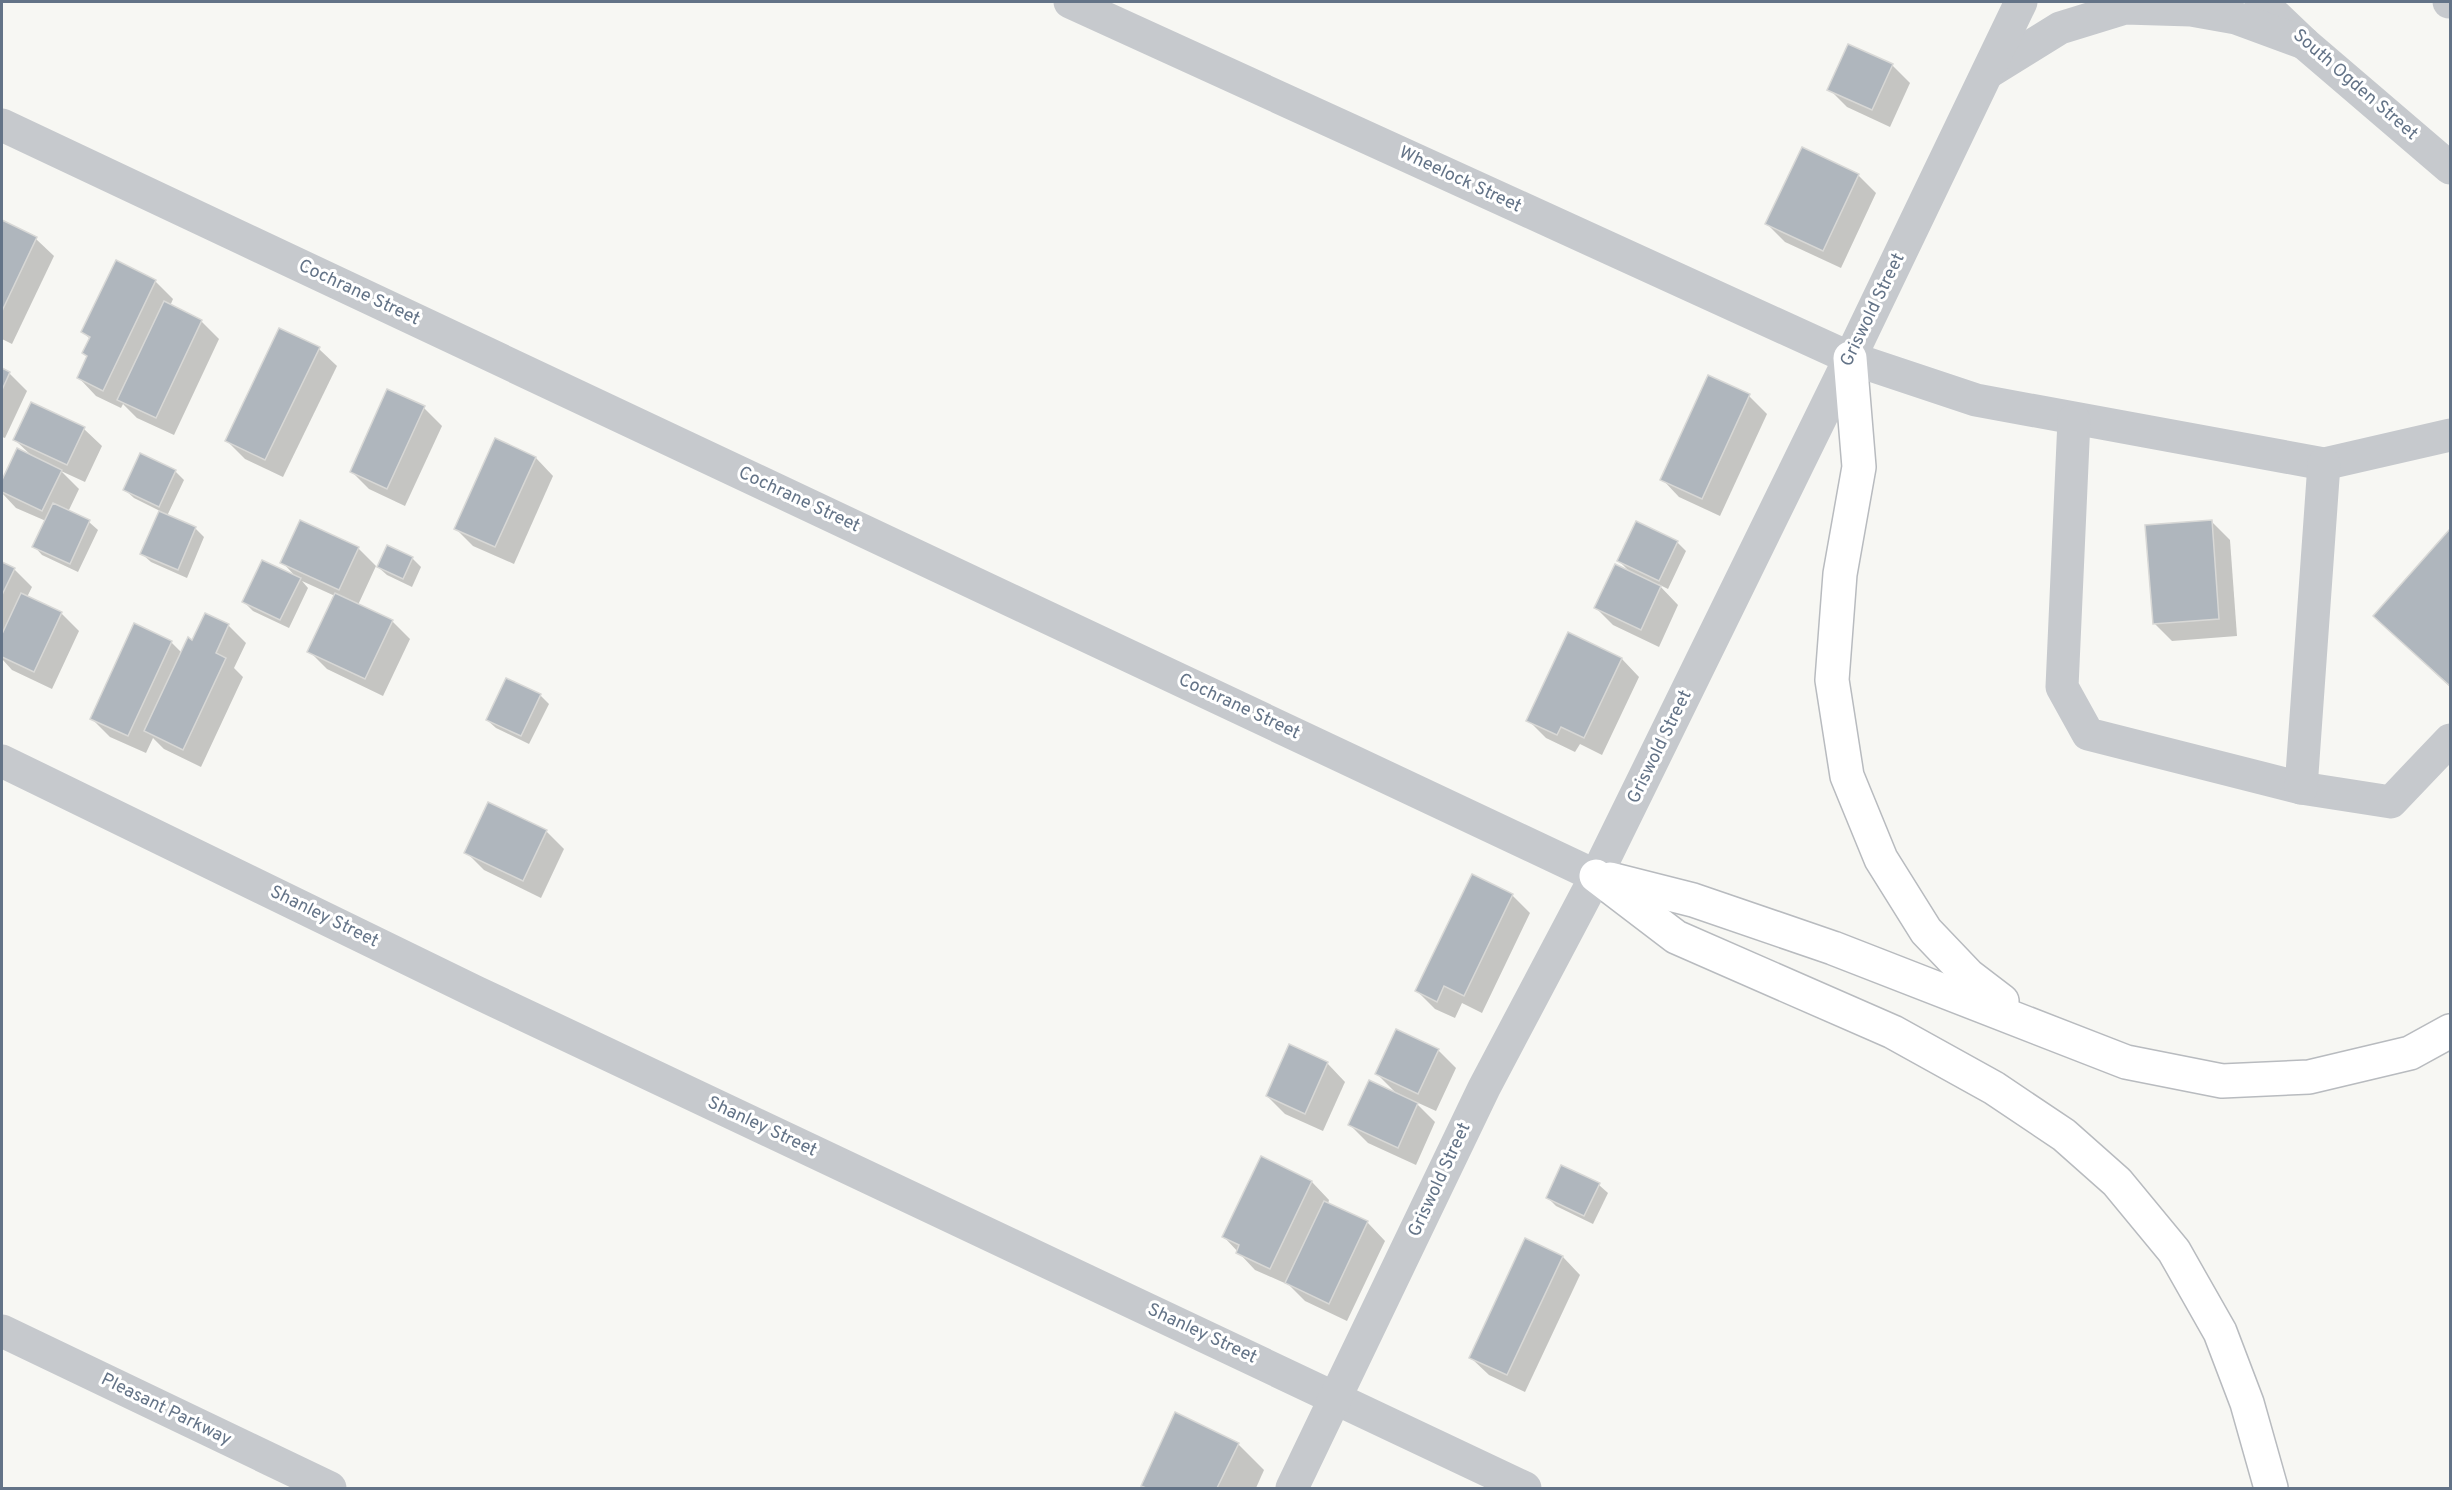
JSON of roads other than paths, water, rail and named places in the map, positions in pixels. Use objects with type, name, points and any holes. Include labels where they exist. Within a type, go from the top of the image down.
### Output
[{"type":"highway","points":[[1850,358],[1859,467],[1840,574],[1832,680],[1847,776],[1881,860],[1926,931],[1968,975],[2034,1025]]},
{"type":"highway","points":[[1596,876],[1715,907],[1833,948],[2126,1062],[2222,1081],[2309,1077],[2410,1053],[2451,1031]]},
{"type":"highway","points":[[1596,876],[1676,937],[1893,1032],[1994,1088],[2064,1135],[2117,1182],[2174,1251],[2220,1332],[2247,1403],[2271,1488]]},
{"type":"street","name":"Wheelock Street","points":[[1070,2],[1850,358],[1976,400],[2074,420],[2324,464]]},
{"type":"street","name":"Griswold Street","points":[[1292,1488],[1484,1088],[1596,876],[1850,358],[2021,2]]},
{"type":"street","name":"South Ogden Street","points":[[2261,2],[2304,43],[2451,168]]},
{"type":"street","points":[[1989,72],[2060,28],[2125,8],[2202,12],[2236,18],[2304,43]]},
{"type":"street","name":"Cochrane Street","points":[[2,125],[1596,876]]},
{"type":"street","points":[[2074,420],[2062,687],[2088,734],[2301,788],[2391,802],[2451,740]]},
{"type":"street","points":[[2301,788],[2324,464],[2451,435]]},
{"type":"street","name":"Shanley Street","points":[[2,760],[476,992],[1525,1488]]},
{"type":"street","name":"Pleasant Parkway","points":[[2,1331],[330,1488]]}]
